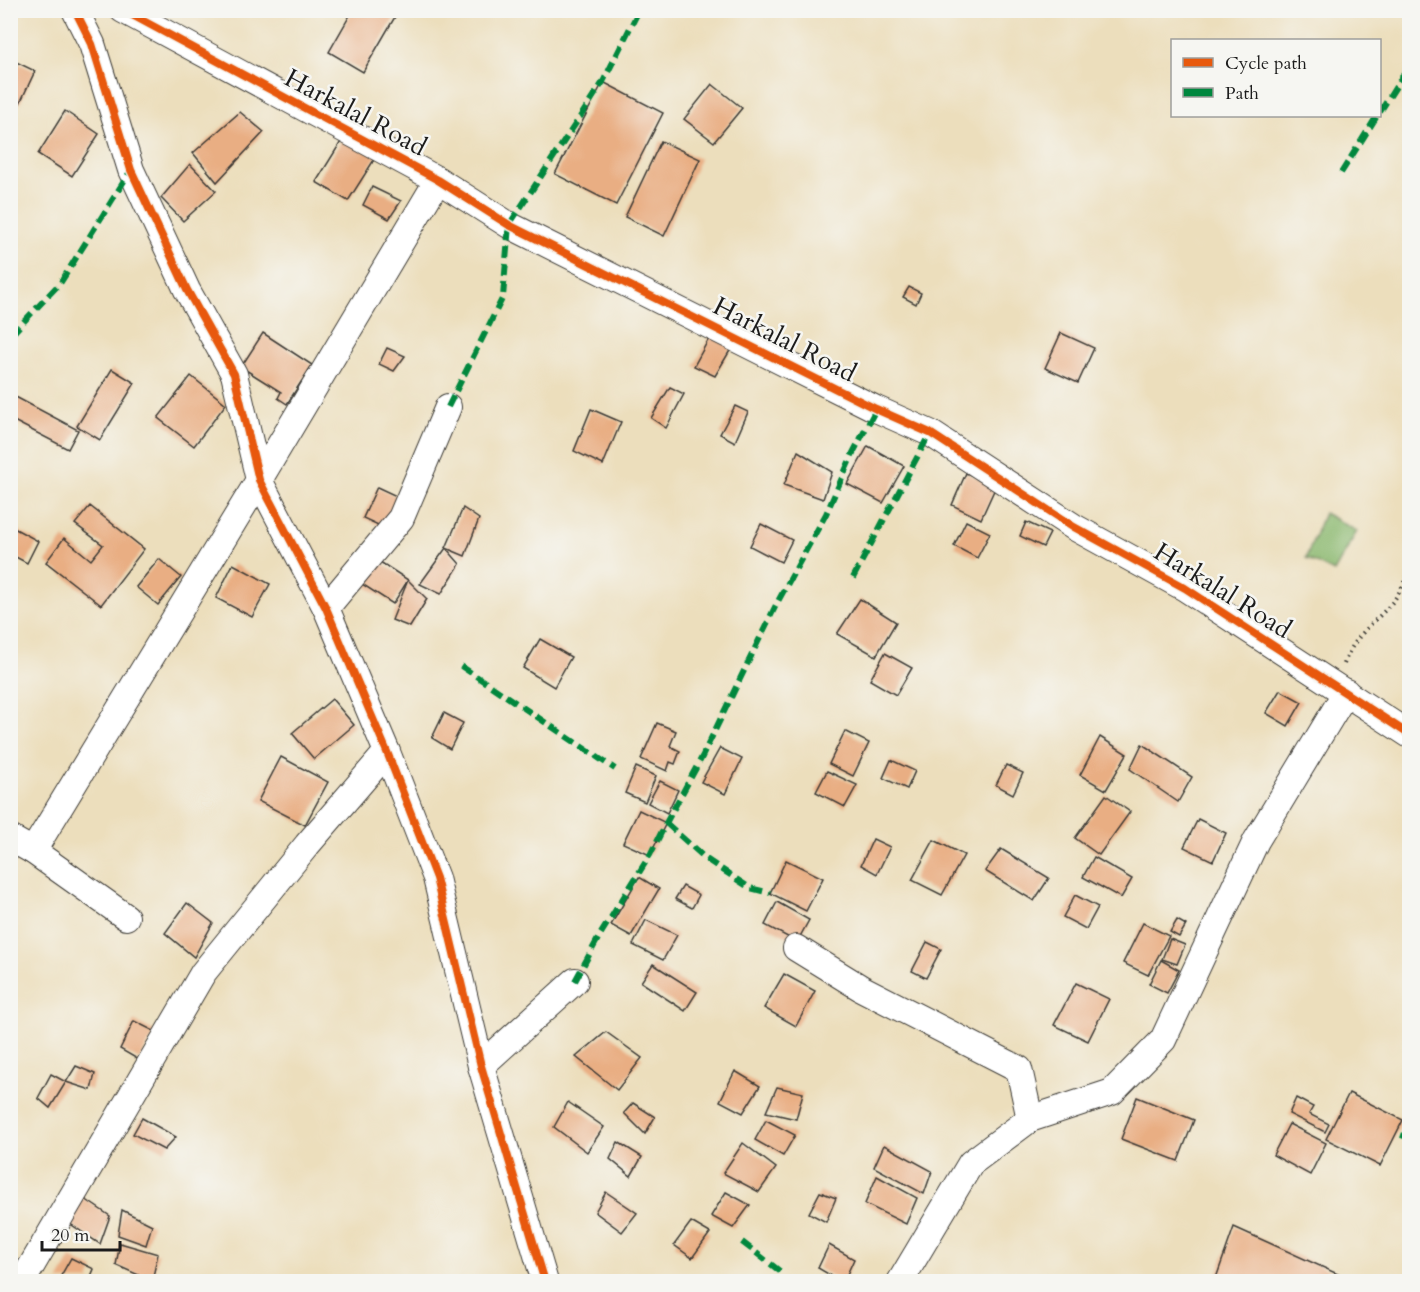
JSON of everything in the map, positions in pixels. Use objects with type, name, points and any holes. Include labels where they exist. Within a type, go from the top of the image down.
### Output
[{"type":"street","points":[[75,10],[92,44],[131,170],[187,290],[234,374],[259,480],[326,608],[387,752],[436,878],[481,1066],[545,1281]]},
{"type":"street","name":"Harkalal Road","points":[[123,10],[438,180],[509,225],[876,409],[930,433],[1074,527],[1185,588],[1410,735]]},
{"type":"street","points":[[33,851],[438,180]]},
{"type":"street","points":[[326,608],[401,518],[448,407]]},
{"type":"street","points":[[900,1281],[971,1163],[1030,1119],[1112,1092],[1163,1040],[1256,841],[1346,692]]},
{"type":"street","points":[[22,1281],[203,973],[307,845],[387,752]]},
{"type":"street","points":[[10,838],[33,851],[126,917]]},
{"type":"street","points":[[796,948],[861,988],[1019,1069],[1030,1119]]},
{"type":"street","points":[[481,1066],[575,981]]},
{"type":"path","points":[[1346,692],[1341,671],[1349,649],[1394,600],[1410,570]]},
{"type":"green space","points":[[1324,513],[1357,531],[1334,572],[1306,558]]},
{"type":"building","points":[[353,10],[399,10],[363,72],[329,52]]},
{"type":"building","points":[[10,59],[35,71],[20,103],[10,99]]},
{"type":"building","points":[[603,82],[663,113],[616,205],[555,174]]},
{"type":"building","points":[[712,84],[742,108],[714,142],[684,119]]},
{"type":"building","points":[[65,111],[99,134],[72,176],[38,154]]},
{"type":"building","points":[[240,112],[264,132],[217,182],[193,153]]},
{"type":"building","points":[[347,132],[379,152],[348,201],[316,182]]},
{"type":"building","points":[[661,141],[700,159],[664,236],[625,217]]},
{"type":"building","points":[[190,164],[216,191],[183,221],[161,198]]},
{"type":"building","points":[[372,187],[401,201],[389,219],[363,205]]},
{"type":"building","points":[[909,287],[921,293],[916,304],[903,297]]},
{"type":"building","points":[[717,324],[738,337],[715,376],[694,366]]},
{"type":"building","points":[[263,333],[312,365],[287,404],[278,398],[281,392],[241,367]]},
{"type":"building","points":[[1061,333],[1094,348],[1078,383],[1045,368]]},
{"type":"building","points":[[387,348],[405,356],[394,371],[379,364]]},
{"type":"building","points":[[112,369],[135,383],[100,440],[77,426]]},
{"type":"building","points":[[191,376],[226,404],[194,446],[158,418]]},
{"type":"building","points":[[670,387],[684,394],[666,428],[651,418]]},
{"type":"building","points":[[10,394],[78,430],[68,449],[10,419]]},
{"type":"building","points":[[735,406],[748,412],[735,442],[720,434]]},
{"type":"building","points":[[591,409],[621,422],[603,465],[574,451]]},
{"type":"building","points":[[868,446],[904,466],[883,503],[847,484]]},
{"type":"building","points":[[798,451],[832,472],[823,499],[784,485]]},
{"type":"building","points":[[966,473],[996,486],[981,519],[952,505]]},
{"type":"building","points":[[377,487],[403,499],[389,530],[363,518]]},
{"type":"building","points":[[90,506],[144,549],[101,605],[46,562],[64,538],[91,560],[103,545],[75,524]]},
{"type":"building","points":[[463,508],[479,519],[465,556],[446,548]]},
{"type":"building","points":[[966,521],[990,533],[977,558],[954,546]]},
{"type":"building","points":[[1026,522],[1050,533],[1043,547],[1020,536]]},
{"type":"building","points":[[761,524],[792,540],[781,562],[750,546]]},
{"type":"building","points":[[10,526],[38,541],[27,563],[10,554]]},
{"type":"building","points":[[446,548],[460,564],[441,594],[420,584]]},
{"type":"building","points":[[159,559],[181,577],[158,605],[136,587]]},
{"type":"building","points":[[377,560],[408,580],[393,604],[362,584]]},
{"type":"building","points":[[233,564],[270,584],[252,617],[216,598]]},
{"type":"building","points":[[408,580],[427,599],[410,627],[392,620]]},
{"type":"building","points":[[860,599],[896,622],[876,656],[837,634]]},
{"type":"building","points":[[540,639],[571,657],[554,687],[523,668]]},
{"type":"building","points":[[885,653],[912,668],[896,695],[870,680]]},
{"type":"building","points":[[1280,690],[1302,702],[1288,726],[1266,713]]},
{"type":"building","points":[[332,699],[354,725],[314,759],[292,733]]},
{"type":"building","points":[[444,713],[463,723],[450,749],[432,738]]},
{"type":"building","points":[[657,723],[676,731],[670,746],[680,751],[675,764],[670,762],[667,771],[641,759]]},
{"type":"building","points":[[845,731],[869,743],[853,776],[829,764]]},
{"type":"building","points":[[1100,737],[1127,754],[1106,790],[1080,775]]},
{"type":"building","points":[[1142,744],[1192,777],[1178,802],[1130,769]]},
{"type":"building","points":[[720,748],[742,759],[725,794],[701,782]]},
{"type":"building","points":[[281,757],[328,782],[305,825],[258,801]]},
{"type":"building","points":[[891,760],[915,771],[907,789],[883,778]]},
{"type":"building","points":[[1006,765],[1023,773],[1013,794],[996,785]]},
{"type":"building","points":[[636,767],[656,776],[645,802],[625,793]]},
{"type":"building","points":[[827,771],[857,785],[845,807],[816,792]]},
{"type":"building","points":[[660,781],[678,790],[667,813],[648,803]]},
{"type":"building","points":[[1106,795],[1130,812],[1099,855],[1075,838]]},
{"type":"building","points":[[639,810],[666,823],[650,855],[623,843]]},
{"type":"building","points":[[1198,819],[1226,833],[1213,861],[1184,847]]},
{"type":"building","points":[[873,839],[890,847],[877,874],[861,865]]},
{"type":"building","points":[[934,840],[964,855],[942,895],[912,880]]},
{"type":"building","points":[[1001,849],[1049,878],[1034,901],[985,871]]},
{"type":"building","points":[[1094,857],[1132,879],[1121,898],[1083,877]]},
{"type":"building","points":[[786,860],[823,878],[806,911],[770,893]]},
{"type":"building","points":[[639,877],[659,889],[631,936],[611,925]]},
{"type":"building","points":[[683,886],[699,895],[692,908],[675,899]]},
{"type":"building","points":[[1075,895],[1098,907],[1086,929],[1063,917]]},
{"type":"building","points":[[777,902],[809,920],[797,942],[765,925]]},
{"type":"building","points":[[187,903],[213,923],[194,957],[165,933]]},
{"type":"building","points":[[646,920],[677,935],[663,960],[633,945]]},
{"type":"building","points":[[1177,920],[1186,925],[1179,937],[1170,932]]},
{"type":"building","points":[[1143,923],[1169,936],[1148,975],[1123,963]]},
{"type":"building","points":[[1170,939],[1185,945],[1177,964],[1162,959]]},
{"type":"building","points":[[927,942],[941,949],[926,978],[912,971]]},
{"type":"building","points":[[1161,960],[1179,970],[1167,993],[1149,984]]},
{"type":"building","points":[[653,964],[697,992],[685,1011],[641,982]]},
{"type":"building","points":[[784,974],[815,991],[796,1026],[764,1008]]},
{"type":"building","points":[[1076,983],[1109,999],[1088,1041],[1054,1025]]},
{"type":"building","points":[[134,1021],[156,1032],[139,1060],[120,1049]]},
{"type":"building","points":[[606,1032],[642,1058],[617,1090],[576,1057]]},
{"type":"building","points":[[76,1066],[95,1074],[91,1090],[66,1082]]},
{"type":"building","points":[[735,1071],[760,1086],[743,1113],[720,1101]]},
{"type":"building","points":[[51,1074],[66,1082],[50,1108],[38,1098]]},
{"type":"building","points":[[777,1087],[803,1093],[796,1119],[766,1112]]},
{"type":"building","points":[[1349,1093],[1403,1120],[1380,1166],[1326,1139]]},
{"type":"building","points":[[1137,1097],[1194,1120],[1178,1161],[1121,1139]]},
{"type":"building","points":[[1296,1098],[1313,1107],[1309,1114],[1329,1124],[1325,1132],[1289,1114]]},
{"type":"building","points":[[568,1102],[604,1127],[587,1152],[554,1127]]},
{"type":"building","points":[[633,1103],[655,1117],[645,1134],[624,1113]]},
{"type":"building","points":[[142,1118],[176,1137],[164,1150],[133,1134]]},
{"type":"building","points":[[766,1120],[795,1135],[783,1156],[755,1140]]},
{"type":"building","points":[[1289,1124],[1326,1143],[1310,1175],[1273,1155]]},
{"type":"building","points":[[618,1142],[642,1157],[631,1176],[610,1159]]},
{"type":"building","points":[[743,1143],[776,1168],[759,1192],[723,1173]]},
{"type":"building","points":[[884,1145],[932,1171],[924,1194],[874,1167]]},
{"type":"building","points":[[877,1176],[917,1198],[906,1224],[865,1204]]},
{"type":"building","points":[[606,1192],[637,1213],[622,1232],[595,1212]]},
{"type":"building","points":[[726,1192],[750,1205],[733,1228],[711,1216]]},
{"type":"building","points":[[820,1192],[836,1198],[826,1222],[809,1213]]},
{"type":"building","points":[[79,1195],[110,1216],[100,1244],[66,1221]]},
{"type":"building","points":[[122,1210],[152,1225],[146,1245],[118,1235]]},
{"type":"building","points":[[691,1222],[710,1233],[692,1258],[674,1245]]},
{"type":"building","points":[[1234,1227],[1353,1281],[1215,1281]]},
{"type":"building","points":[[120,1243],[158,1254],[152,1281],[116,1265]]},
{"type":"building","points":[[829,1245],[854,1259],[844,1281],[818,1268]]},
{"type":"building","points":[[71,1258],[94,1269],[89,1281],[58,1281]]},
{"type":"building","points":[[634,1274],[642,1281],[628,1281]]},
{"type":"marked path","points":[[448,407],[503,297],[509,225],[603,82],[639,10]]},
{"type":"marked path","points":[[1381,110],[1410,64]]},
{"type":"marked path","points":[[1341,173],[1376,117]]},
{"type":"marked path","points":[[10,332],[14,332],[61,282],[131,170]]},
{"type":"marked path","points":[[575,981],[600,935],[650,855],[702,757],[777,603],[826,514],[853,453],[876,409]]},
{"type":"marked path","points":[[853,578],[930,433]]},
{"type":"marked path","points":[[461,666],[615,769]]},
{"type":"marked path","points":[[666,823],[706,859],[750,888],[770,893]]},
{"type":"marked path","points":[[1401,1135],[1410,1138]]},
{"type":"marked path","points":[[742,1242],[781,1272],[783,1282]]},
{"type":"cycle path","points":[[75,10],[92,44],[131,170],[187,290],[234,374],[259,480],[326,608],[387,752],[436,878],[481,1066],[545,1282]]},
{"type":"cycle path","points":[[123,10],[438,180],[509,225],[876,409],[930,433],[1074,527],[1185,588],[1410,735]]}]
